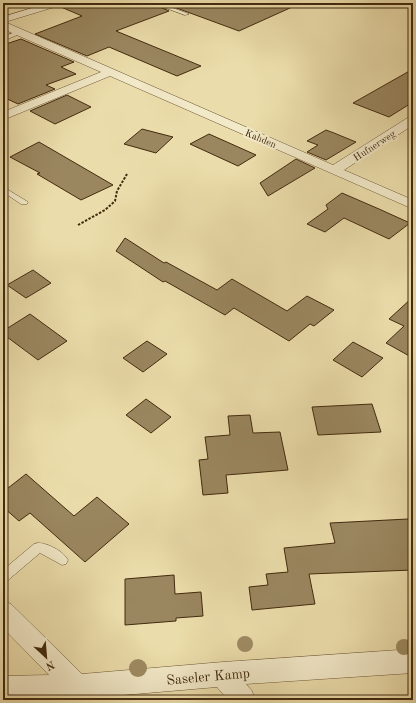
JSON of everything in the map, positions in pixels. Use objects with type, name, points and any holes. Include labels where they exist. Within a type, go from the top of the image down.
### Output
[{"type":"street","points":[[3,20],[58,3]]},
{"type":"street","name":"Kahden","points":[[3,25],[413,204]]},
{"type":"street","points":[[3,116],[110,72]]},
{"type":"street","name":"Hufnerweg","points":[[336,170],[413,120]]},
{"type":"street","points":[[3,612],[77,688]]},
{"type":"street","name":"Saseler Kamp","points":[[3,688],[77,688],[223,674],[413,661]]},
{"type":"street","points":[[223,674],[242,700]]},
{"type":"lane","points":[[154,3],[187,14]]},
{"type":"lane","points":[[3,39],[20,32]]},
{"type":"lane","points":[[3,189],[24,202]]},
{"type":"lane","points":[[3,577],[38,548],[44,548],[62,560]]},
{"type":"path","points":[[78,225],[105,210],[115,201],[115,191],[126,179],[128,174]]},
{"type":"building","points":[[64,3],[151,3],[169,11],[116,31],[201,66],[177,76],[109,47],[87,56],[35,34],[82,16],[61,7]]},
{"type":"building","points":[[163,3],[301,3],[239,31]]},
{"type":"building","points":[[21,39],[74,62],[61,67],[76,74],[46,85],[55,89],[18,104],[3,97],[3,45]]},
{"type":"building","points":[[413,69],[413,102],[389,117],[353,103]]},
{"type":"building","points":[[67,95],[91,107],[55,124],[30,111]]},
{"type":"building","points":[[142,129],[173,137],[156,153],[124,144]]},
{"type":"building","points":[[326,130],[356,142],[326,160],[307,152],[318,145],[307,141]]},
{"type":"building","points":[[209,134],[256,155],[238,166],[190,144]]},
{"type":"building","points":[[39,142],[113,185],[81,200],[37,174],[40,173],[10,157]]},
{"type":"building","points":[[296,159],[315,168],[268,196],[260,183]]},
{"type":"building","points":[[342,193],[410,223],[389,239],[344,218],[325,232],[307,224],[328,209],[326,205]]},
{"type":"building","points":[[125,238],[164,263],[166,262],[217,290],[232,279],[287,311],[307,296],[334,310],[314,326],[310,324],[289,341],[234,308],[225,315],[165,281],[163,282],[116,251]]},
{"type":"building","points":[[33,270],[51,283],[26,298],[7,285]]},
{"type":"building","points":[[413,297],[413,358],[386,343],[404,326],[389,319]]},
{"type":"building","points":[[30,314],[67,341],[38,360],[3,334],[3,331]]},
{"type":"building","points":[[147,341],[167,354],[143,372],[123,358]]},
{"type":"building","points":[[353,342],[383,358],[362,377],[333,360]]},
{"type":"building","points":[[146,399],[171,417],[151,433],[126,415]]},
{"type":"building","points":[[372,404],[381,432],[318,435],[312,407]]},
{"type":"building","points":[[250,415],[253,433],[280,432],[288,470],[226,475],[228,493],[203,495],[199,460],[208,459],[205,437],[230,435],[228,416]]},
{"type":"building","points":[[26,474],[74,516],[97,497],[129,524],[85,562],[30,513],[19,521],[3,507],[3,492]]},
{"type":"building","points":[[408,519],[413,534],[413,570],[309,574],[315,604],[252,610],[249,587],[268,585],[266,574],[288,572],[284,548],[335,543],[330,523]]},
{"type":"building","points":[[174,575],[175,594],[201,592],[203,616],[176,618],[176,621],[125,625],[125,579]]}]
